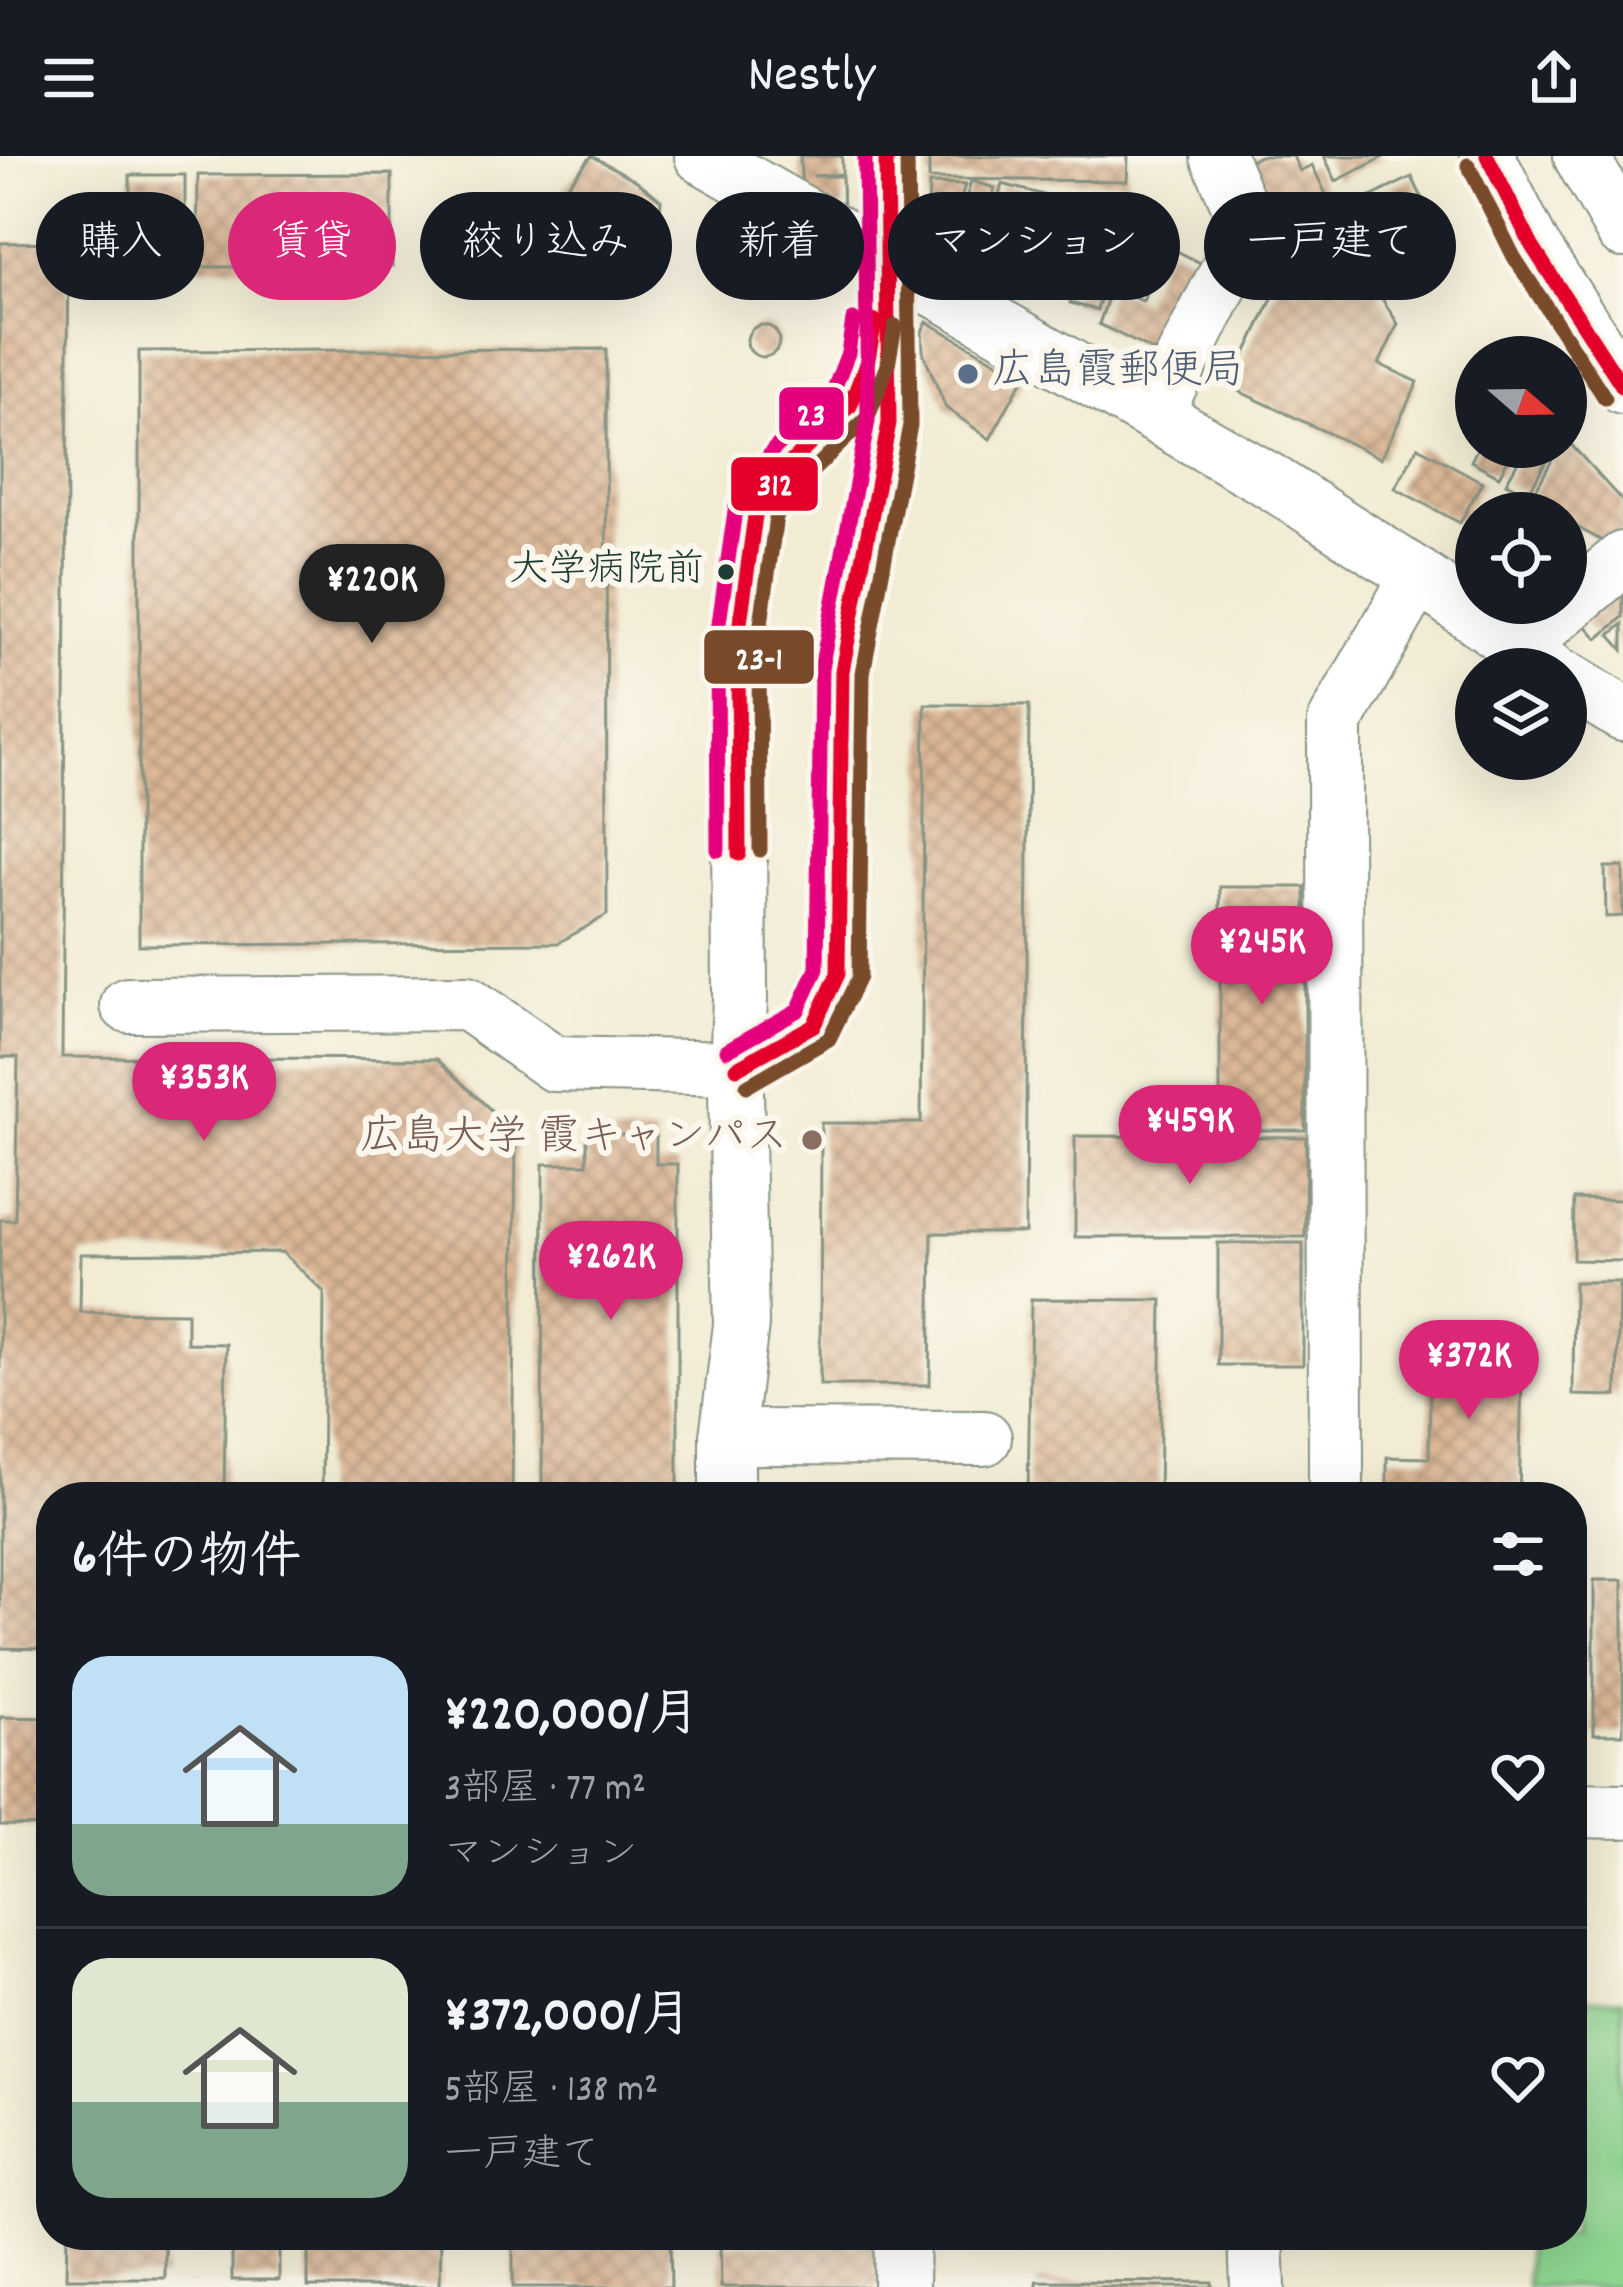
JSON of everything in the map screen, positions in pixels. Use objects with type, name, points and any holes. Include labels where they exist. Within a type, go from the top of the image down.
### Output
[{"type":"street","points":[[702,156],[1270,481],[1518,648]]},
{"type":"street","points":[[128,1005],[467,1003],[554,1064],[736,1069],[814,1025],[838,974],[842,671],[889,423],[886,156]]},
{"type":"street","points":[[1155,414],[1250,228],[1218,156]]},
{"type":"street","points":[[1487,156],[1532,246],[1623,387]]},
{"type":"street","points":[[1581,156],[1623,230]]},
{"type":"street","points":[[727,1482],[727,1437],[740,1325],[738,637],[756,508],[789,464],[850,406],[868,359],[886,262]]},
{"type":"street","points":[[1544,648],[1623,559]]},
{"type":"street","points":[[1336,1482],[1335,722],[1418,577]]},
{"type":"street","points":[[1587,692],[1623,714]]},
{"type":"street","points":[[727,1437],[984,1438]]},
{"type":"street","points":[[1587,1810],[1623,1810]]},
{"type":"street","points":[[901,2287],[902,2250]]},
{"type":"street","points":[[1257,2250],[1258,2287]]},
{"type":"green space","points":[[1587,1999],[1623,1999],[1623,2287],[1526,2287],[1526,2250],[1587,2250]]},
{"type":"building","points":[[592,156],[651,192],[561,192]]},
{"type":"building","points":[[800,156],[842,156],[842,174],[813,176],[842,176],[842,192],[802,192]]},
{"type":"building","points":[[929,156],[1128,156],[1127,181],[929,179]]},
{"type":"building","points":[[1260,156],[1293,156],[1300,171],[1312,165],[1325,192],[1255,192],[1242,165]]},
{"type":"building","points":[[1324,156],[1386,156],[1336,181]]},
{"type":"building","points":[[392,174],[392,192],[228,192],[228,267],[204,267],[204,192],[198,192],[198,175]]},
{"type":"building","points":[[130,175],[185,175],[185,192],[130,192]]},
{"type":"building","points":[[1412,177],[1419,192],[1381,192]]},
{"type":"building","points":[[971,181],[995,188],[994,192],[968,192]]},
{"type":"building","points":[[929,184],[965,185],[963,192],[929,192]]},
{"type":"building","points":[[1002,184],[1033,192],[1000,192]]},
{"type":"building","points":[[36,242],[36,300],[69,300],[62,1057],[437,1059],[516,1134],[512,1482],[322,1482],[324,1292],[282,1252],[81,1254],[80,1312],[187,1313],[187,1343],[226,1344],[224,1482],[36,1482],[36,1649],[0,1648],[0,1220],[15,1220],[18,1057],[0,1057],[0,243]]},
{"type":"building","points":[[1180,253],[1204,265],[1204,294],[1177,346],[1153,351],[1099,324],[1107,300],[1180,300]]},
{"type":"building","points":[[1071,300],[1100,300],[1097,310]]},
{"type":"building","points":[[1271,300],[1383,300],[1398,324],[1379,364],[1418,382],[1381,458],[1230,387]]},
{"type":"building","points":[[927,322],[1024,377],[990,439],[946,408],[923,352],[922,331]]},
{"type":"building","points":[[763,325],[775,329],[779,341],[775,353],[763,357],[751,353],[747,341],[751,329]]},
{"type":"building","points":[[606,349],[607,915],[558,943],[139,945],[139,351]]},
{"type":"building","points":[[1418,447],[1482,482],[1477,492],[1455,492],[1455,520],[1395,488]]},
{"type":"building","points":[[1587,462],[1623,502],[1622,533],[1608,544],[1587,532],[1587,492],[1535,492],[1548,468],[1587,468]]},
{"type":"building","points":[[1514,468],[1542,468],[1529,492],[1506,483]]},
{"type":"building","points":[[1623,586],[1623,617],[1598,639],[1585,624]]},
{"type":"building","points":[[1623,624],[1623,650],[1610,635]]},
{"type":"building","points":[[925,704],[1029,705],[1025,1233],[932,1233],[930,1385],[820,1385],[821,1123],[921,1123]]},
{"type":"building","points":[[1605,867],[1623,867],[1623,916],[1606,917]]},
{"type":"building","points":[[1220,887],[1305,887],[1305,1130],[1220,1130]]},
{"type":"building","points":[[587,1134],[656,1134],[656,1164],[678,1164],[678,1482],[542,1482],[543,1164],[587,1164]]},
{"type":"building","points":[[1075,1136],[1306,1137],[1305,1237],[1075,1237]]},
{"type":"building","points":[[1574,1199],[1623,1200],[1623,1261],[1573,1260]]},
{"type":"building","points":[[1218,1243],[1303,1243],[1303,1365],[1218,1365]]},
{"type":"building","points":[[1574,1282],[1619,1282],[1617,1396],[1573,1395]]},
{"type":"building","points":[[1031,1299],[1162,1300],[1159,1482],[1028,1482]]},
{"type":"building","points":[[1431,1335],[1523,1336],[1519,1482],[1387,1482],[1387,1457],[1429,1458]]},
{"type":"building","points":[[1594,1580],[1623,1580],[1623,1734],[1594,1734]]},
{"type":"building","points":[[0,1717],[36,1718],[36,1826],[0,1825]]},
{"type":"building","points":[[67,2250],[165,2250],[165,2278],[66,2278]]},
{"type":"building","points":[[232,2250],[279,2250],[279,2280],[232,2280]]},
{"type":"building","points":[[308,2250],[441,2250],[440,2287],[308,2287]]},
{"type":"building","points":[[513,2250],[670,2250],[671,2287],[513,2287]]},
{"type":"building","points":[[720,2250],[879,2250],[879,2287],[721,2287]]},
{"type":"building","points":[[1037,2281],[1212,2282],[1212,2287],[1037,2287]]},
{"type":"transit line","name":"23","points":[[727,1050],[798,1010],[817,969],[821,669],[868,421],[865,156]]},
{"type":"transit line","name":"312","points":[[737,1068],[814,1025],[838,974],[842,671],[889,423],[886,156]]},
{"type":"transit line","name":"23-1","points":[[747,1086],[829,1039],[859,977],[863,673],[910,425],[907,156]]},
{"type":"transit line","name":"312","points":[[1487,156],[1532,246],[1623,387]]},
{"type":"transit line","name":"23-1","points":[[1468,165],[1514,257],[1605,398]]},
{"type":"transit line","name":"23","points":[[718,850],[717,637],[736,504],[773,450],[832,394],[848,353],[853,320]]},
{"type":"transit line","name":"312","points":[[739,854],[738,637],[756,509],[789,464],[850,406],[868,359],[875,321]]},
{"type":"transit line","name":"23-1","points":[[760,850],[759,638],[776,517],[805,478],[868,417],[888,365],[895,326]]},
{"type":"place","name":"広島霞郵便局","points":[[968,374]]},
{"type":"place","name":"大学病院前","points":[[726,572]]},
{"type":"place","name":"広島大学 霞キャンパス","points":[[812,1140]]}]
